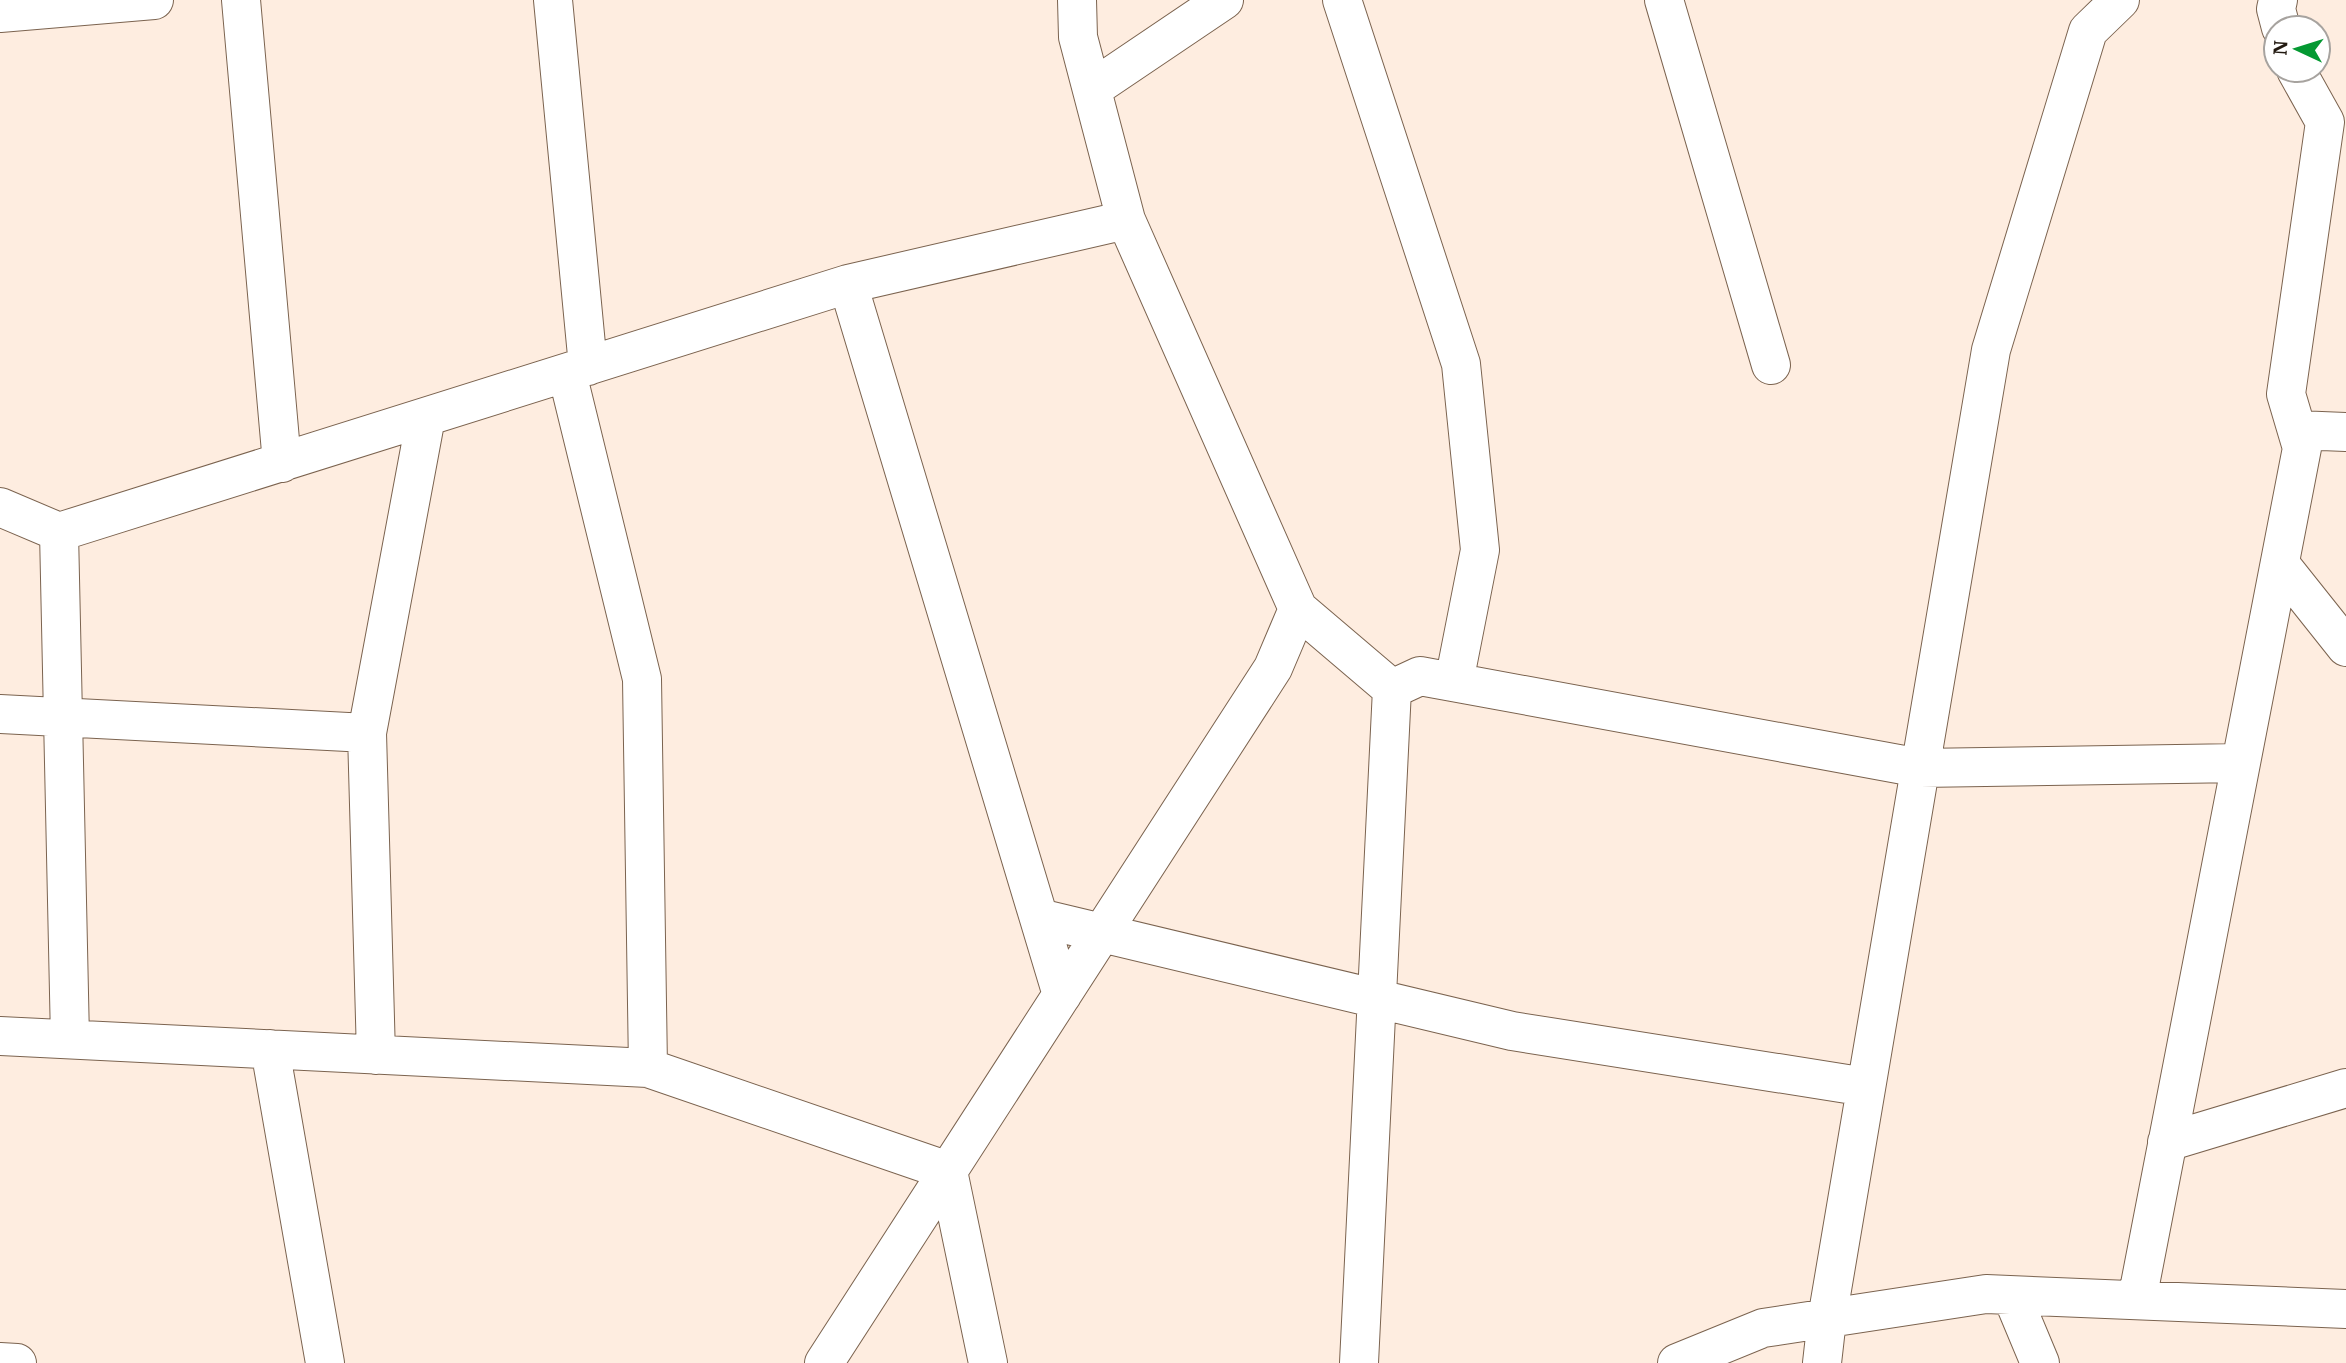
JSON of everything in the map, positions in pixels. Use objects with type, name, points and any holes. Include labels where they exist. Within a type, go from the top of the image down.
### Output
[{"type":"street","points":[[0,13],[154,0]]},
{"type":"street","points":[[241,0],[282,463]]},
{"type":"street","points":[[553,0],[577,369],[642,679],[649,1068]]},
{"type":"street","points":[[1077,0],[1078,37],[1126,220],[1298,609],[1392,689]]},
{"type":"street","points":[[1091,89],[1224,0]]},
{"type":"street","points":[[1342,0],[1461,365],[1480,550],[1454,682]]},
{"type":"street","points":[[1664,0],[1771,365]]},
{"type":"street","points":[[1822,1363],[1827,1319],[1991,350],[2088,31],[2120,0]]},
{"type":"street","points":[[2137,1300],[2302,448],[2286,394],[2334,143],[2304,84]]},
{"type":"street","points":[[0,507],[59,532],[848,284],[1126,220]]},
{"type":"street","points":[[848,284],[1062,995]]},
{"type":"street","points":[[376,1055],[367,733],[426,417]]},
{"type":"street","points":[[2297,430],[2346,432]]},
{"type":"street","points":[[59,532],[70,1039]]},
{"type":"street","points":[[2280,564],[2346,647]]},
{"type":"street","points":[[824,1363],[1273,668],[1298,609]]},
{"type":"street","points":[[1392,689],[1420,676],[1920,768],[2241,763]]},
{"type":"street","points":[[1359,1363],[1392,689]]},
{"type":"street","points":[[0,714],[367,733]]},
{"type":"street","points":[[1039,918],[1512,1031],[1866,1087]]},
{"type":"street","points":[[0,1036],[649,1068],[948,1171]]},
{"type":"street","points":[[270,1049],[325,1363]]},
{"type":"street","points":[[2167,1142],[2346,1088]]},
{"type":"street","points":[[948,1171],[988,1363]]},
{"type":"street","points":[[1677,1363],[1763,1328],[1986,1294],[2346,1309]]},
{"type":"street","points":[[2012,1296],[2040,1363]]},
{"type":"street","points":[[0,1362],[17,1363]]}]
